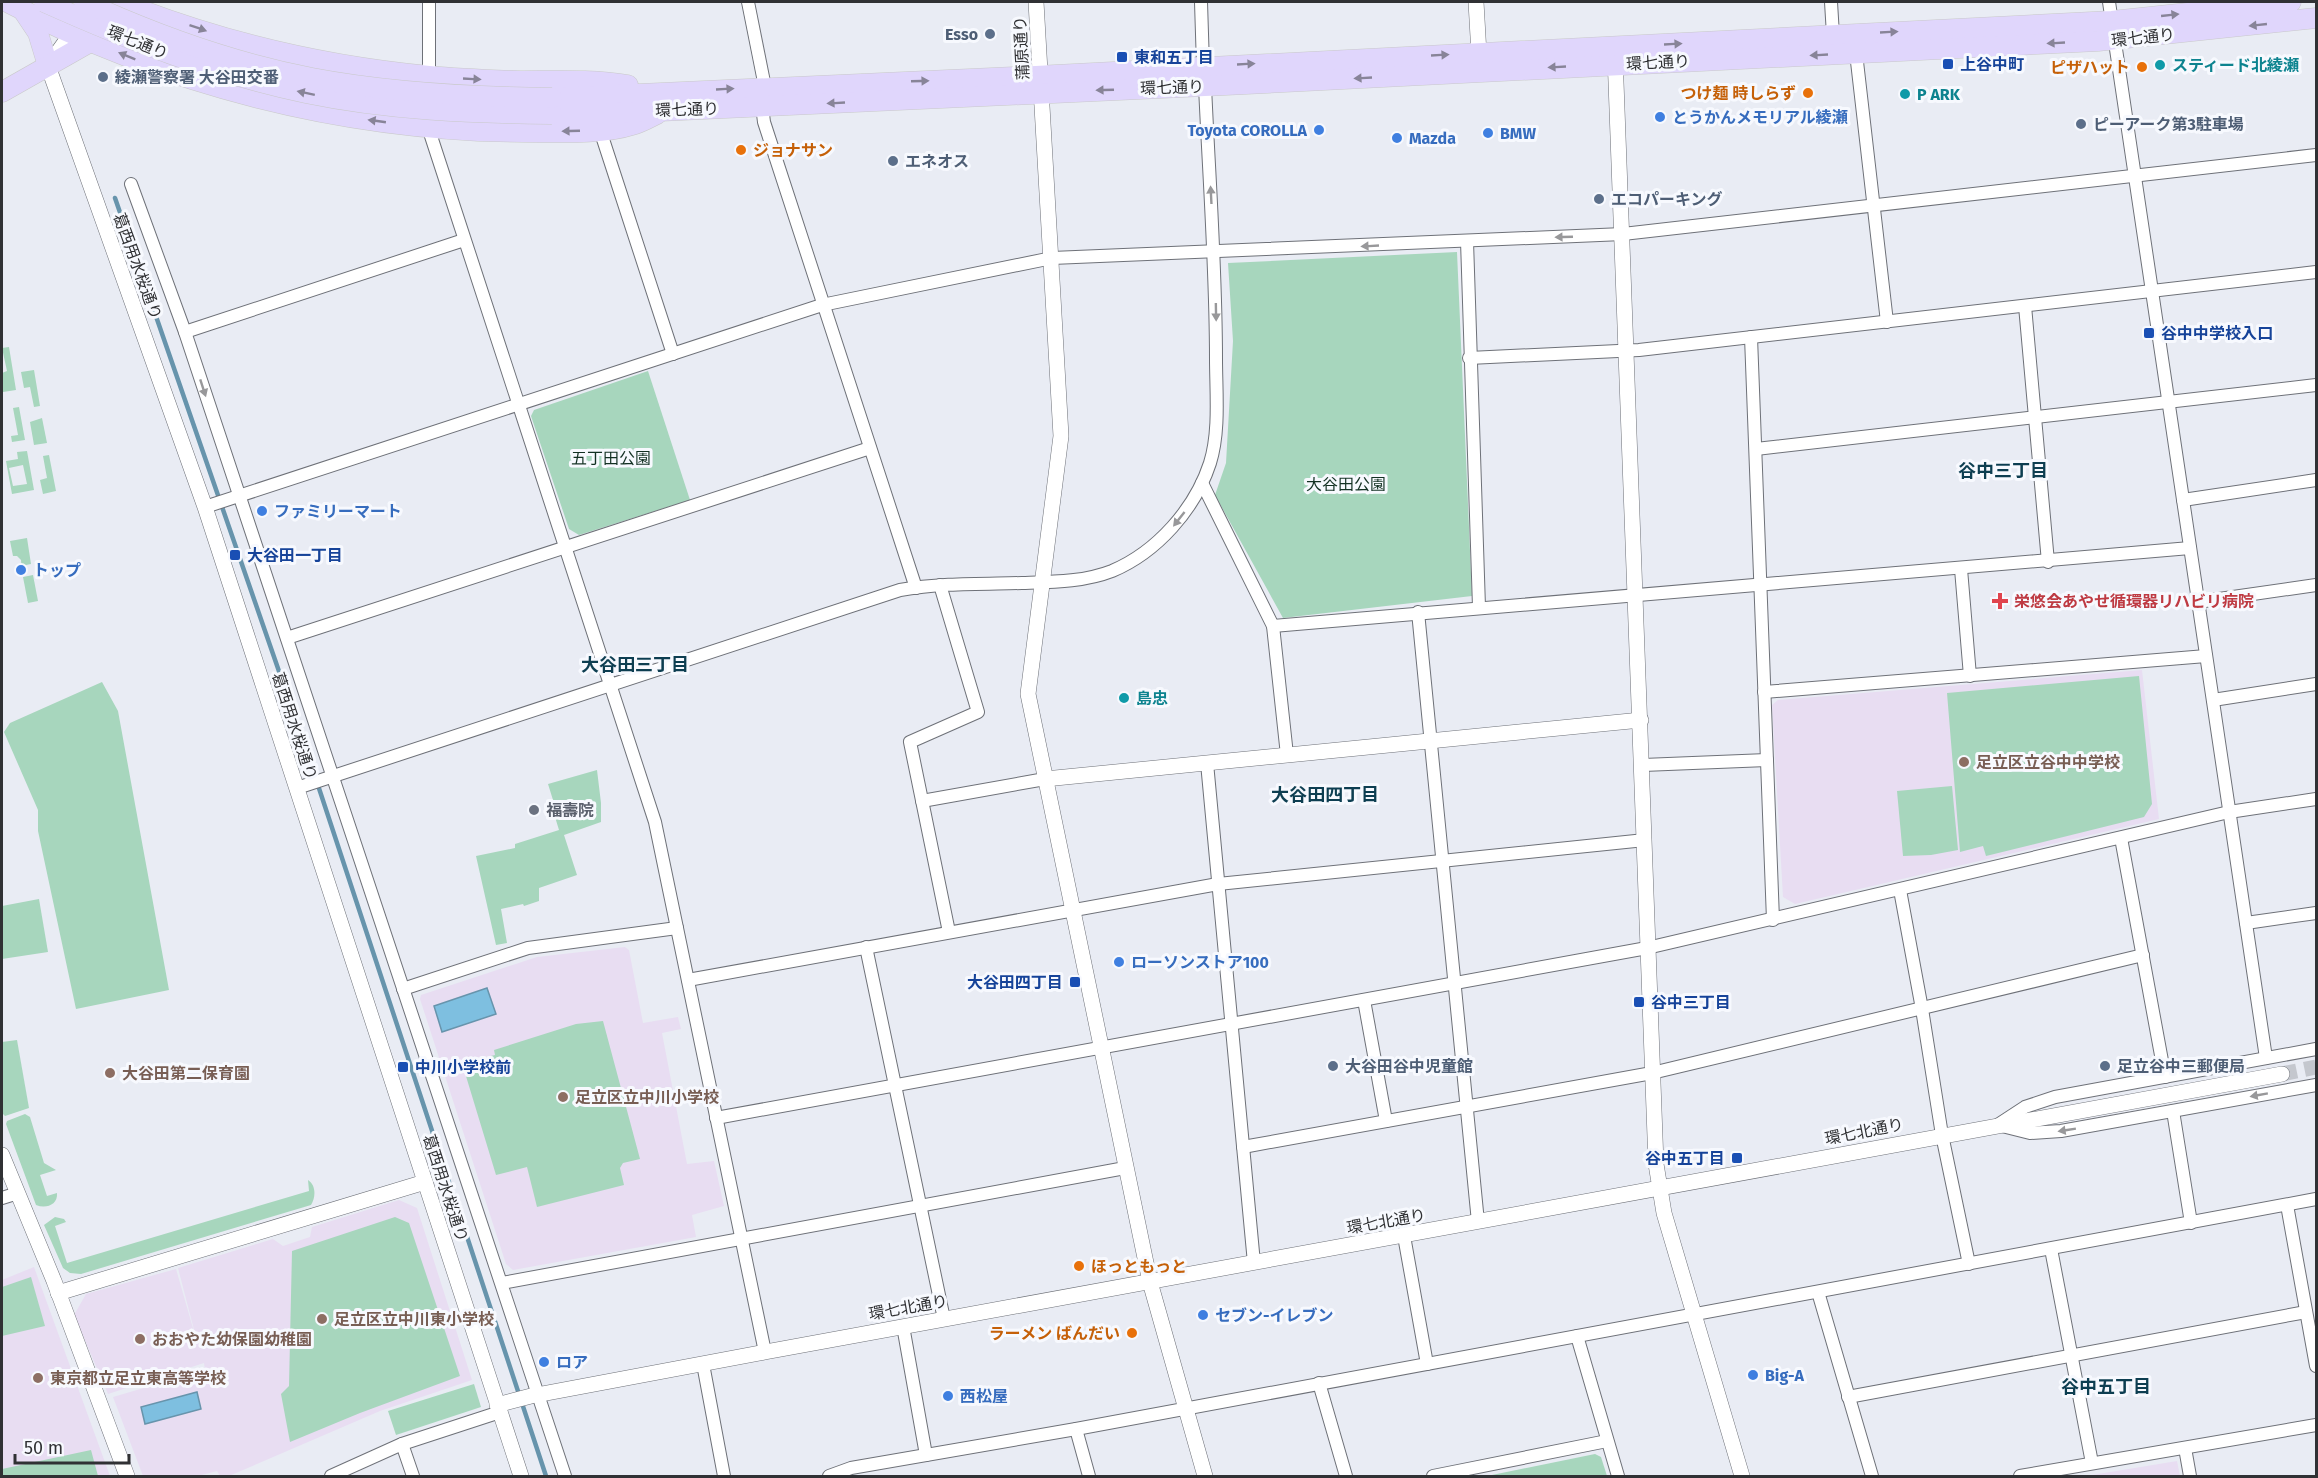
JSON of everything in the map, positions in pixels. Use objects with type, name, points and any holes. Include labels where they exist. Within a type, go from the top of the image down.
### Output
[{"type":"main road","name":"環七通り","points":[[44,2],[171,55],[308,94],[443,111],[1041,84],[1205,86],[1615,56],[1833,35],[2113,31],[2291,2]]},
{"type":"main road","name":"環七通り","points":[[84,2],[178,40],[238,59],[312,78],[552,106]]},
{"type":"main road","points":[[120,2],[150,6],[253,45],[358,68],[429,76],[517,81],[610,82],[667,101]]},
{"type":"main road","points":[[14,5],[72,34],[166,71],[253,96],[351,117],[428,128],[499,132],[600,130],[631,126],[667,101]]},
{"type":"main road","points":[[14,5],[29,17],[38,33],[48,66]]},
{"type":"main road","points":[[2,92],[150,6]]},
{"type":"main road","name":"環七通り","points":[[1041,84],[1203,66],[1479,54],[1615,56],[1856,53],[2113,31],[2316,18]]},
{"type":"street","points":[[48,66],[94,2]]},
{"type":"street","points":[[429,2],[429,76]]},
{"type":"street","points":[[748,2],[763,97],[764,122],[916,588]]},
{"type":"street","name":"蒲原通り","points":[[1036,2],[1061,436],[1028,694],[1150,1282],[1205,1476]]},
{"type":"street","points":[[1201,2],[1203,66]]},
{"type":"street","points":[[1476,2],[1479,54]]},
{"type":"street","points":[[1831,2],[1833,35]]},
{"type":"street","points":[[2109,2],[2266,1058]]},
{"type":"street","points":[[1856,53],[1887,322]]},
{"type":"street","points":[[1615,56],[1643,765],[1647,948],[1659,1189],[1742,1476]]},
{"type":"street","name":"葛西用水桜通り","points":[[48,66],[210,505],[425,1182],[502,1406],[521,1476]]},
{"type":"street","points":[[301,786],[889,594],[940,585],[1078,579],[1112,571],[1160,540],[1179,520],[1202,483],[1210,461],[1215,429],[1214,253],[1205,86]]},
{"type":"street","points":[[428,128],[655,822],[765,1352]]},
{"type":"street","points":[[600,130],[609,164],[673,354]]},
{"type":"street","points":[[210,505],[822,304],[1052,258],[1214,253],[1623,234],[2316,155]]},
{"type":"street","points":[[131,183],[185,332],[237,498],[333,776],[502,1283],[534,1395],[565,1476]]},
{"type":"street","points":[[185,332],[464,240]]},
{"type":"street","points":[[1467,241],[1469,358],[1479,607]]},
{"type":"street","points":[[1469,358],[1627,350],[2316,272]]},
{"type":"street","points":[[2025,306],[2048,562]]},
{"type":"street","points":[[1751,337],[1773,920]]},
{"type":"street","points":[[1756,449],[2316,385]]},
{"type":"street","points":[[286,638],[870,448]]},
{"type":"street","points":[[2183,500],[2316,480]]},
{"type":"street","points":[[1202,483],[1273,626],[1287,755]]},
{"type":"street","points":[[1273,626],[1418,612],[2190,549]]},
{"type":"street","points":[[1961,568],[1970,676]]},
{"type":"street","points":[[940,585],[978,712],[910,742],[949,932]]},
{"type":"street","points":[[2198,602],[2316,585]]},
{"type":"street","points":[[1418,612],[1478,1222]]},
{"type":"street","points":[[1764,693],[2206,656]]},
{"type":"street","points":[[2213,700],[2316,684]]},
{"type":"street","points":[[922,801],[1045,779],[1641,720]]},
{"type":"street","points":[[1643,765],[1767,760]]},
{"type":"street","points":[[1207,763],[1254,1263]]},
{"type":"street","points":[[716,1118],[1647,948],[2229,812],[2316,799]]},
{"type":"street","points":[[2121,838],[2165,1077]]},
{"type":"street","points":[[688,980],[1218,884],[1645,840]]},
{"type":"street","points":[[1900,890],[1942,1135],[1969,1264]]},
{"type":"street","points":[[2246,923],[2316,913]]},
{"type":"street","points":[[403,989],[528,948],[676,928]]},
{"type":"street","points":[[866,947],[944,1319]]},
{"type":"street","points":[[1243,1147],[1653,1073],[2143,955]]},
{"type":"street","points":[[1364,1000],[1386,1121]]},
{"type":"street","points":[[1997,1125],[2025,1107],[2055,1097],[2316,1049]]},
{"type":"street","name":"環七北通り","points":[[502,1406],[534,1395],[903,1326],[2283,1074]]},
{"type":"street","points":[[1997,1125],[2030,1133],[2061,1131],[2316,1085]]},
{"type":"street","points":[[2173,1111],[2191,1223]]},
{"type":"street","points":[[2,1155],[58,1293],[126,1476]]},
{"type":"street","points":[[502,1283],[1125,1168]]},
{"type":"street","points":[[58,1293],[425,1182]]},
{"type":"street","points":[[2,1198],[18,1194]]},
{"type":"street","points":[[836,1475],[926,1455],[2316,1199]]},
{"type":"street","points":[[2287,1205],[2316,1366]]},
{"type":"street","points":[[1404,1236],[1427,1364]]},
{"type":"street","points":[[2052,1249],[2092,1463]]},
{"type":"street","points":[[1818,1292],[1872,1476]]},
{"type":"street","points":[[1848,1397],[2306,1312]]},
{"type":"street","points":[[903,1326],[926,1455]]},
{"type":"street","points":[[1577,1336],[1618,1476]]},
{"type":"street","points":[[703,1364],[724,1476]]},
{"type":"street","points":[[1319,1383],[1346,1476]]},
{"type":"street","points":[[331,1476],[402,1444],[502,1406]]},
{"type":"street","points":[[2020,1476],[2316,1425]]},
{"type":"street","points":[[1076,1429],[1089,1476]]},
{"type":"street","points":[[1433,1476],[1607,1441]]},
{"type":"street","points":[[402,1444],[413,1476]]},
{"type":"street","points":[[2185,1448],[2190,1476]]},
{"type":"shaded area","name":"足立区立谷中中学校","points":[[2142,670],[2159,819],[1795,904],[1783,897],[1772,705],[1778,700]]},
{"type":"shaded area","name":"足立区立中川小学校","points":[[625,947],[629,950],[643,1023],[678,1017],[681,1029],[662,1033],[687,1164],[714,1161],[724,1206],[692,1215],[696,1237],[513,1270],[506,1264],[420,999],[421,995],[537,957]]},
{"type":"shaded area","name":"足立区立中川東小学校","points":[[399,1200],[417,1208],[472,1380],[380,1411],[229,1476],[220,1476],[217,1471],[198,1476],[143,1476],[113,1397],[205,1370],[204,1363],[108,1394],[74,1315],[86,1294],[176,1269],[199,1349],[178,1268],[273,1239],[283,1246],[310,1237],[312,1227]]},
{"type":"shaded area","name":"東京都立足立東高等学校","points":[[34,1267],[110,1476],[2,1476],[2,1280]]},
{"type":"shaded area","points":[[2177,1461],[2180,1476],[2086,1476]]},
{"type":"green space","name":"大谷田公園","points":[[1457,252],[1472,596],[1283,618],[1215,495],[1226,463],[1233,341],[1228,263]]},
{"type":"green space","points":[[9,347],[16,390],[3,392],[2,373],[7,371],[2,348]]},
{"type":"green space","points":[[34,370],[40,406],[34,407],[30,387],[24,388],[21,372]]},
{"type":"green space","name":"五丁田公園","points":[[648,371],[690,500],[579,535],[569,529],[531,416],[534,410]]},
{"type":"green space","points":[[19,407],[25,440],[12,442],[11,436],[18,435],[13,408]]},
{"type":"green space","points":[[42,418],[47,443],[34,445],[30,422]]},
{"type":"green space","points":[[27,451],[34,490],[12,494],[6,461],[18,459],[17,452]],"holes":[[[23,465],[27,484],[13,486],[9,468]]]},
{"type":"green space","points":[[49,455],[56,491],[43,494],[40,480],[47,478],[43,456]]},
{"type":"green space","points":[[27,538],[31,564],[26,565],[27,572],[22,573],[21,560],[13,556],[10,541]]},
{"type":"green space","points":[[33,575],[38,601],[28,603],[23,577]]},
{"type":"green space","points":[[2139,676],[2152,804],[2144,817],[1986,856],[1983,846],[1960,852],[1947,693]]},
{"type":"green space","points":[[102,682],[118,711],[169,990],[76,1009],[38,831],[38,810],[4,732],[10,723]]},
{"type":"green space","points":[[597,770],[601,822],[564,835],[577,875],[539,888],[539,901],[524,906],[523,904],[501,909],[507,943],[496,945],[476,856],[515,848],[515,844],[559,830],[555,817],[558,816],[548,784]]},
{"type":"green space","points":[[1952,786],[1958,850],[1931,855],[1903,856],[1897,791]]},
{"type":"green space","points":[[39,899],[48,952],[2,959],[2,906]]},
{"type":"green space","points":[[603,1021],[640,1159],[623,1163],[620,1168],[624,1185],[537,1207],[527,1167],[496,1175],[462,1063],[495,1055],[494,1050],[576,1024]]},
{"type":"green space","points":[[17,1040],[29,1108],[5,1116],[2,1113],[2,1042]]},
{"type":"green space","points":[[25,1114],[30,1117],[44,1163],[56,1170],[40,1175],[47,1196],[57,1193],[56,1200],[51,1205],[36,1205],[6,1124],[7,1121]]},
{"type":"green space","points":[[308,1180],[313,1185],[314,1191],[311,1205],[81,1274],[70,1273],[63,1268],[44,1225],[55,1217],[64,1219],[66,1222],[55,1226],[67,1263],[309,1191]]},
{"type":"green space","points":[[395,1217],[409,1223],[460,1376],[290,1442],[281,1394],[289,1386],[292,1251]]},
{"type":"green space","points":[[31,1277],[45,1326],[2,1336],[2,1287]]},
{"type":"green space","points":[[474,1384],[481,1407],[396,1435],[388,1411]]},
{"type":"green space","points":[[91,1450],[98,1476],[2,1476],[2,1469]]},
{"type":"green space","points":[[1595,1454],[1601,1457],[1607,1476],[1487,1476]]},
{"type":"water","points":[[487,988],[496,1014],[442,1032],[434,1006]]},
{"type":"water","points":[[197,1392],[201,1409],[145,1424],[141,1407]]},
{"type":"waterway","points":[[115,198],[308,755],[546,1476]]},
{"type":"tunnel","points":[[2282,1074],[2316,1067]]},
{"type":"place","name":"Esso","points":[[990,34]]},
{"type":"place","name":"東和五丁目","points":[[1122,57]]},
{"type":"place","name":"上谷中町","points":[[1948,64]]},
{"type":"place","name":"スティード北綾瀬","points":[[2160,65]]},
{"type":"place","name":"ピザハット","points":[[2142,67]]},
{"type":"place","name":"綾瀬警察署 大谷田交番","points":[[103,77]]},
{"type":"place","name":"つけ麺 時しらず","points":[[1808,93]]},
{"type":"place","name":"P ARK","points":[[1905,94]]},
{"type":"place","name":"とうかんメモリアル綾瀬","points":[[1660,117]]},
{"type":"place","name":"ピーアーク第3駐車場","points":[[2081,124]]},
{"type":"place","name":"Toyota COROLLA","points":[[1319,130]]},
{"type":"place","name":"BMW","points":[[1488,133]]},
{"type":"place","name":"Mazda","points":[[1397,138]]},
{"type":"place","name":"ジョナサン","points":[[741,150]]},
{"type":"place","name":"エネオス","points":[[893,161]]},
{"type":"place","name":"エコパーキング","points":[[1599,199]]},
{"type":"place","name":"谷中中学校入口","points":[[2149,333]]},
{"type":"place","name":"ファミリーマート","points":[[262,511]]},
{"type":"place","name":"大谷田一丁目","points":[[235,555]]},
{"type":"place","name":"トップ","points":[[21,570]]},
{"type":"place","name":"栄悠会あやせ循環器リハビリ病院","points":[[2000,601]]},
{"type":"place","name":"島忠","points":[[1124,698]]},
{"type":"place","name":"足立区立谷中中学校","points":[[1964,762]]},
{"type":"place","name":"福壽院","points":[[534,810]]},
{"type":"place","name":"ローソンストア100","points":[[1119,962]]},
{"type":"place","name":"大谷田四丁目","points":[[1075,982]]},
{"type":"place","name":"谷中三丁目","points":[[1639,1002]]},
{"type":"place","name":"大谷田谷中児童館","points":[[1333,1066]]},
{"type":"place","name":"足立谷中三郵便局","points":[[2105,1066]]},
{"type":"place","name":"中川小学校前","points":[[403,1067]]},
{"type":"place","name":"大谷田第二保育園","points":[[110,1073]]},
{"type":"place","name":"足立区立中川小学校","points":[[563,1097]]},
{"type":"place","name":"谷中五丁目","points":[[1737,1158]]},
{"type":"place","name":"ほっともっと","points":[[1079,1266]]},
{"type":"place","name":"セブン-イレブン","points":[[1203,1315]]},
{"type":"place","name":"足立区立中川東小学校","points":[[322,1319]]},
{"type":"place","name":"ラーメン ばんだい","points":[[1132,1333]]},
{"type":"place","name":"おおやた幼保園幼稚園","points":[[140,1339]]},
{"type":"place","name":"ロア","points":[[544,1362]]},
{"type":"place","name":"Big-A","points":[[1753,1375]]},
{"type":"place","name":"東京都立足立東高等学校","points":[[38,1378]]},
{"type":"place","name":"西松屋","points":[[948,1396]]},
{"type":"district","name":"谷中三丁目","points":[[2003,471]]},
{"type":"district","name":"大谷田三丁目","points":[[635,665]]},
{"type":"district","name":"大谷田四丁目","points":[[1325,795]]},
{"type":"district","name":"谷中五丁目","points":[[2106,1387]]}]
